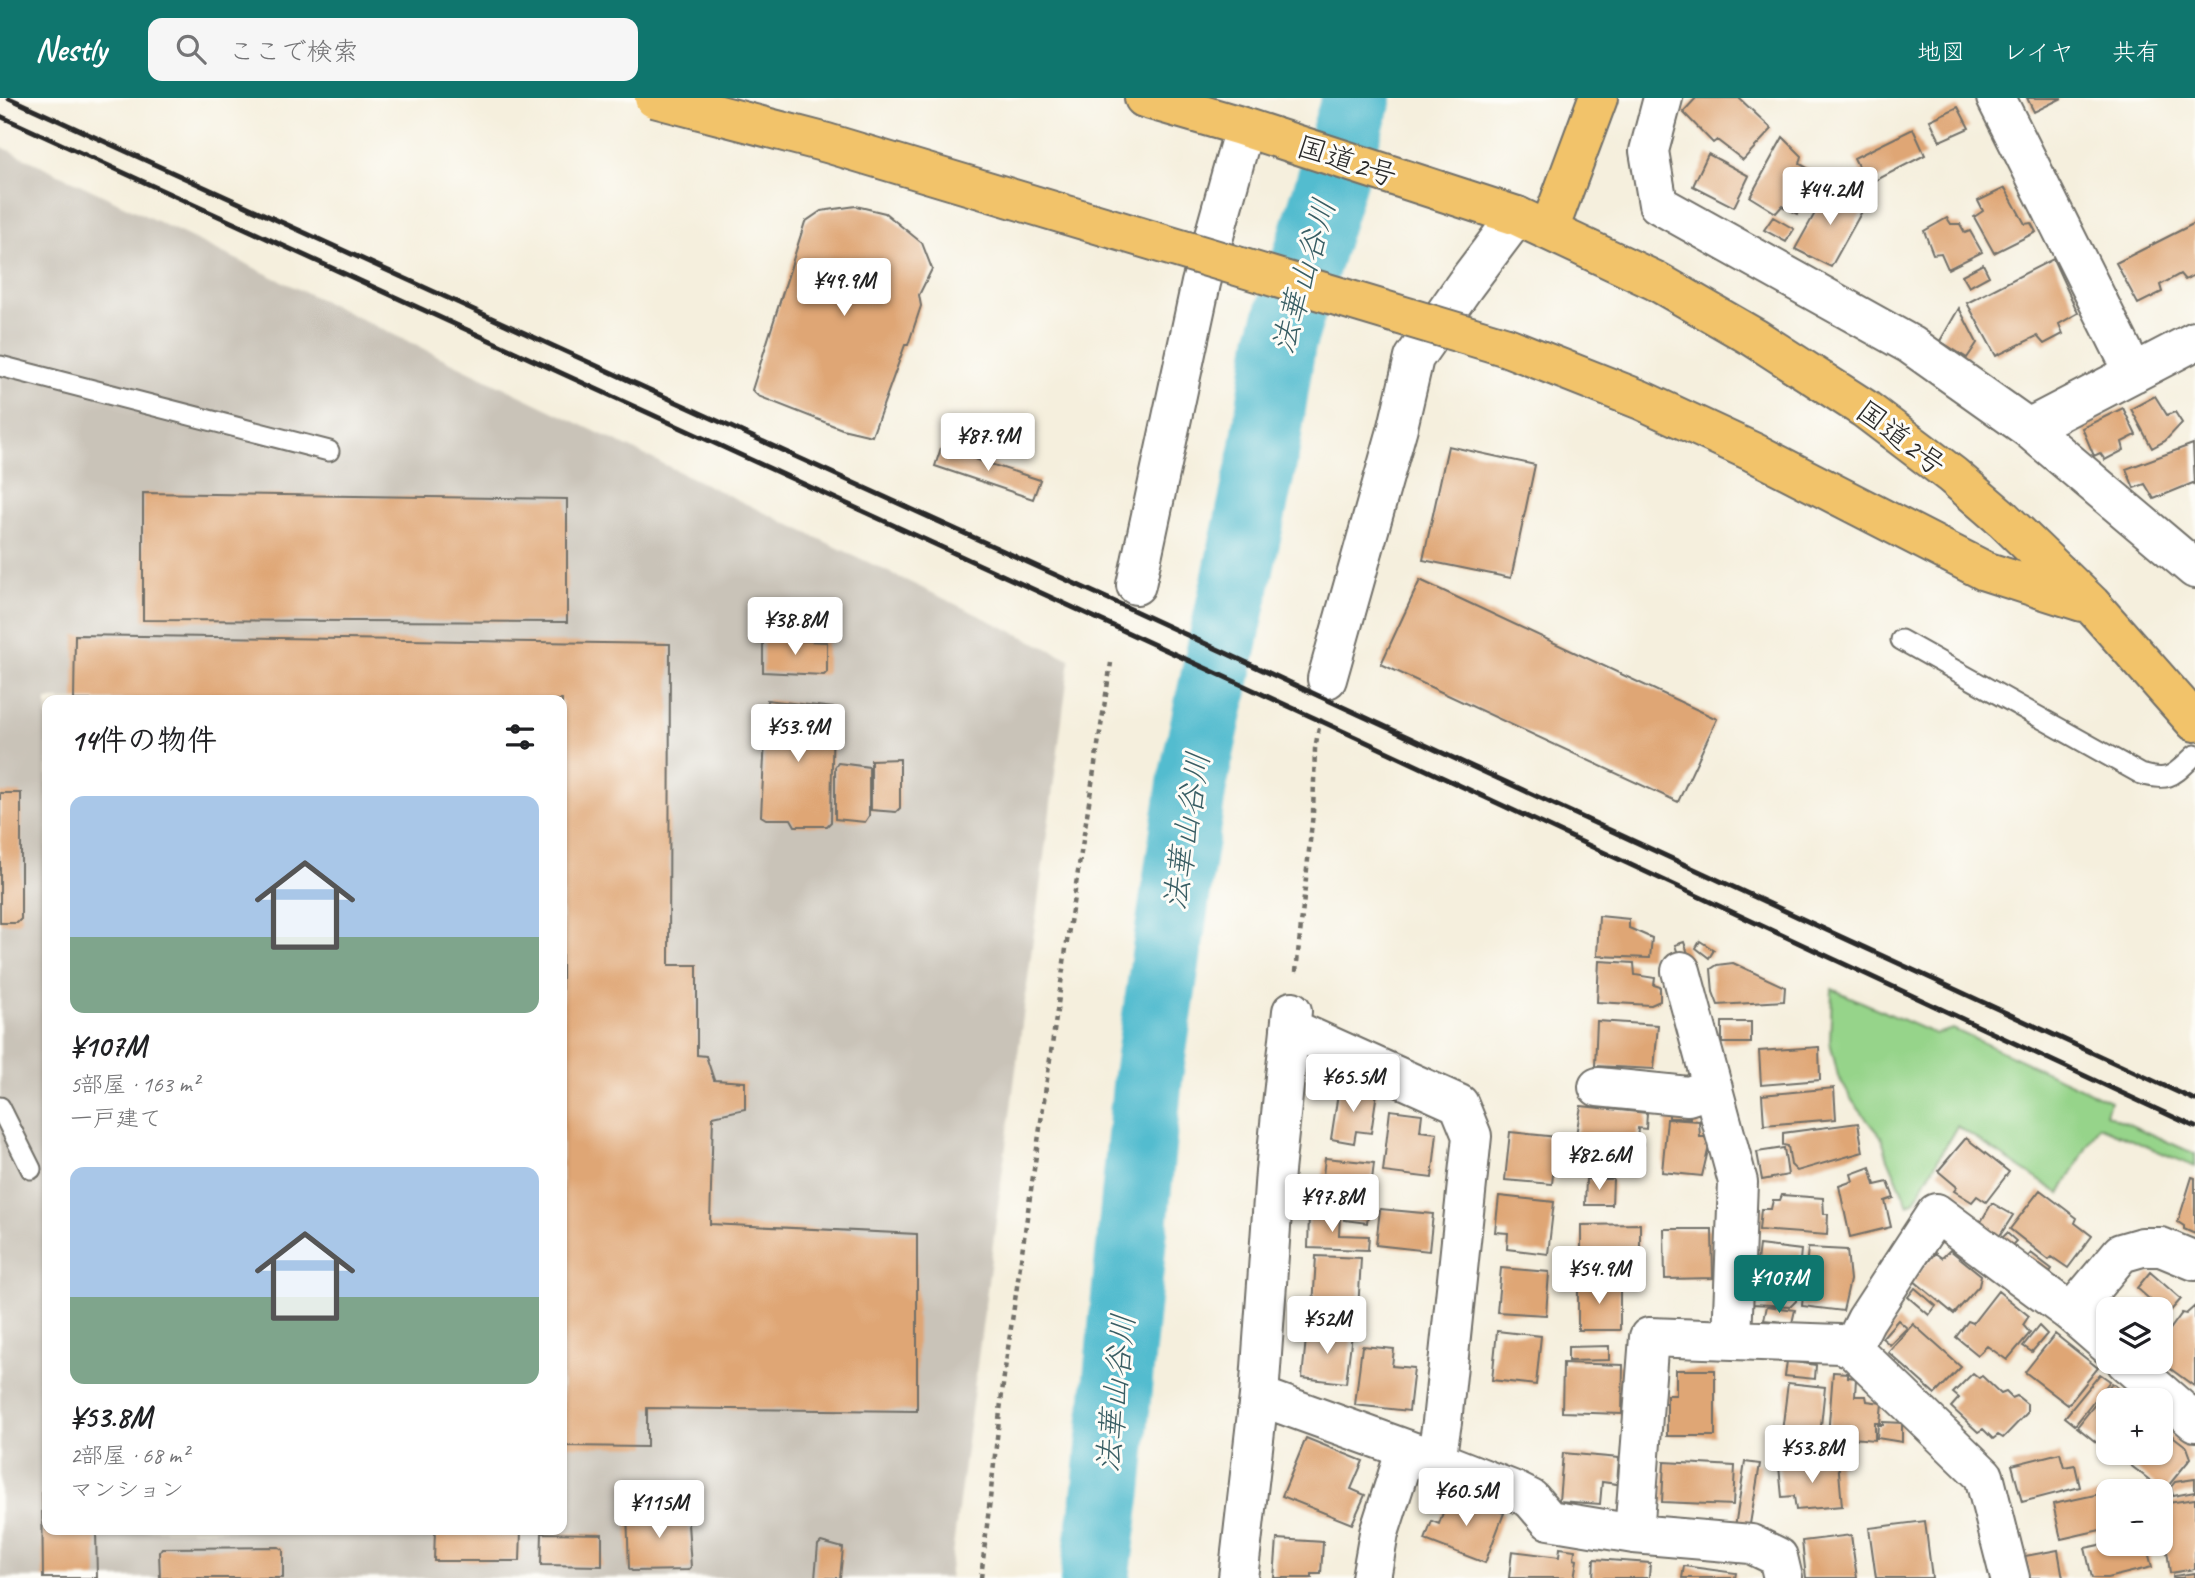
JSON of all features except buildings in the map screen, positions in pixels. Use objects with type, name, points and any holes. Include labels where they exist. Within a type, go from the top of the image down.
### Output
[{"type":"highway","points":[[654,98],[827,143],[1507,347],[1641,400],[1753,452],[1985,571],[2091,604]]},
{"type":"highway","name":"国道2号","points":[[1144,98],[1242,117],[1533,223],[1656,281],[1755,338],[1865,409],[2003,519],[2091,604],[2195,722]]},
{"type":"highway","points":[[1533,223],[1598,98]]},
{"type":"street","points":[[1663,98],[1649,150],[1658,204],[1911,345],[2028,428],[2195,569]]},
{"type":"street","points":[[1996,98],[2134,373]]},
{"type":"street","points":[[1136,585],[1201,283],[1242,117]]},
{"type":"street","points":[[1327,679],[1398,427],[1414,358],[1465,285],[1533,223]]},
{"type":"street","points":[[2028,428],[2195,341]]},
{"type":"street","points":[[1681,971],[1738,1182],[1732,1339]]},
{"type":"street","points":[[1238,1578],[1259,1396],[1275,1171],[1291,1020],[1458,1104],[1472,1136],[1443,1422],[1421,1454],[1380,1533],[1371,1578]]},
{"type":"street","points":[[1598,1087],[1688,1096],[1713,1088]]},
{"type":"street","points":[[1852,1348],[1866,1320],[1936,1213],[2096,1335]]},
{"type":"street","points":[[2071,1314],[2121,1253],[2142,1247],[2161,1247],[2195,1261]]},
{"type":"street","points":[[1634,1534],[1649,1337],[1840,1344],[1852,1348],[1984,1476],[2010,1578]]},
{"type":"street","points":[[2140,1374],[2195,1423]]},
{"type":"street","points":[[1259,1396],[1421,1454],[1531,1499],[1549,1520],[1634,1534],[1751,1545],[1778,1558],[1783,1578]]},
{"type":"lane","points":[[0,366],[329,452]]},
{"type":"lane","points":[[1901,640],[2141,774],[2159,780],[2172,776],[2195,755]]},
{"type":"lane","points":[[0,1107],[32,1169]]},
{"type":"path","points":[[981,1578],[1004,1376],[1068,935],[1111,663]]},
{"type":"path","points":[[1291,1020],[1313,813],[1315,749],[1327,679]]},
{"type":"shaded area","points":[[0,146],[1070,659],[949,1578],[0,1578]]},
{"type":"green space","points":[[1832,989],[1935,1034],[1953,1029],[2110,1101],[2106,1114],[2195,1154],[2195,1167],[2099,1126],[2060,1194],[1957,1126],[1914,1201],[1908,1205],[1881,1136],[1853,1102],[1838,1076],[1830,1042]]},
{"type":"waterway","name":"法華山谷川","points":[[1095,1578],[1107,1489],[1148,1076],[1192,785],[1264,453],[1281,343],[1357,98]]},
{"type":"railway","points":[[9,98],[1124,606],[2195,1100]]},
{"type":"railway","points":[[0,116],[1321,721],[2195,1127]]}]
